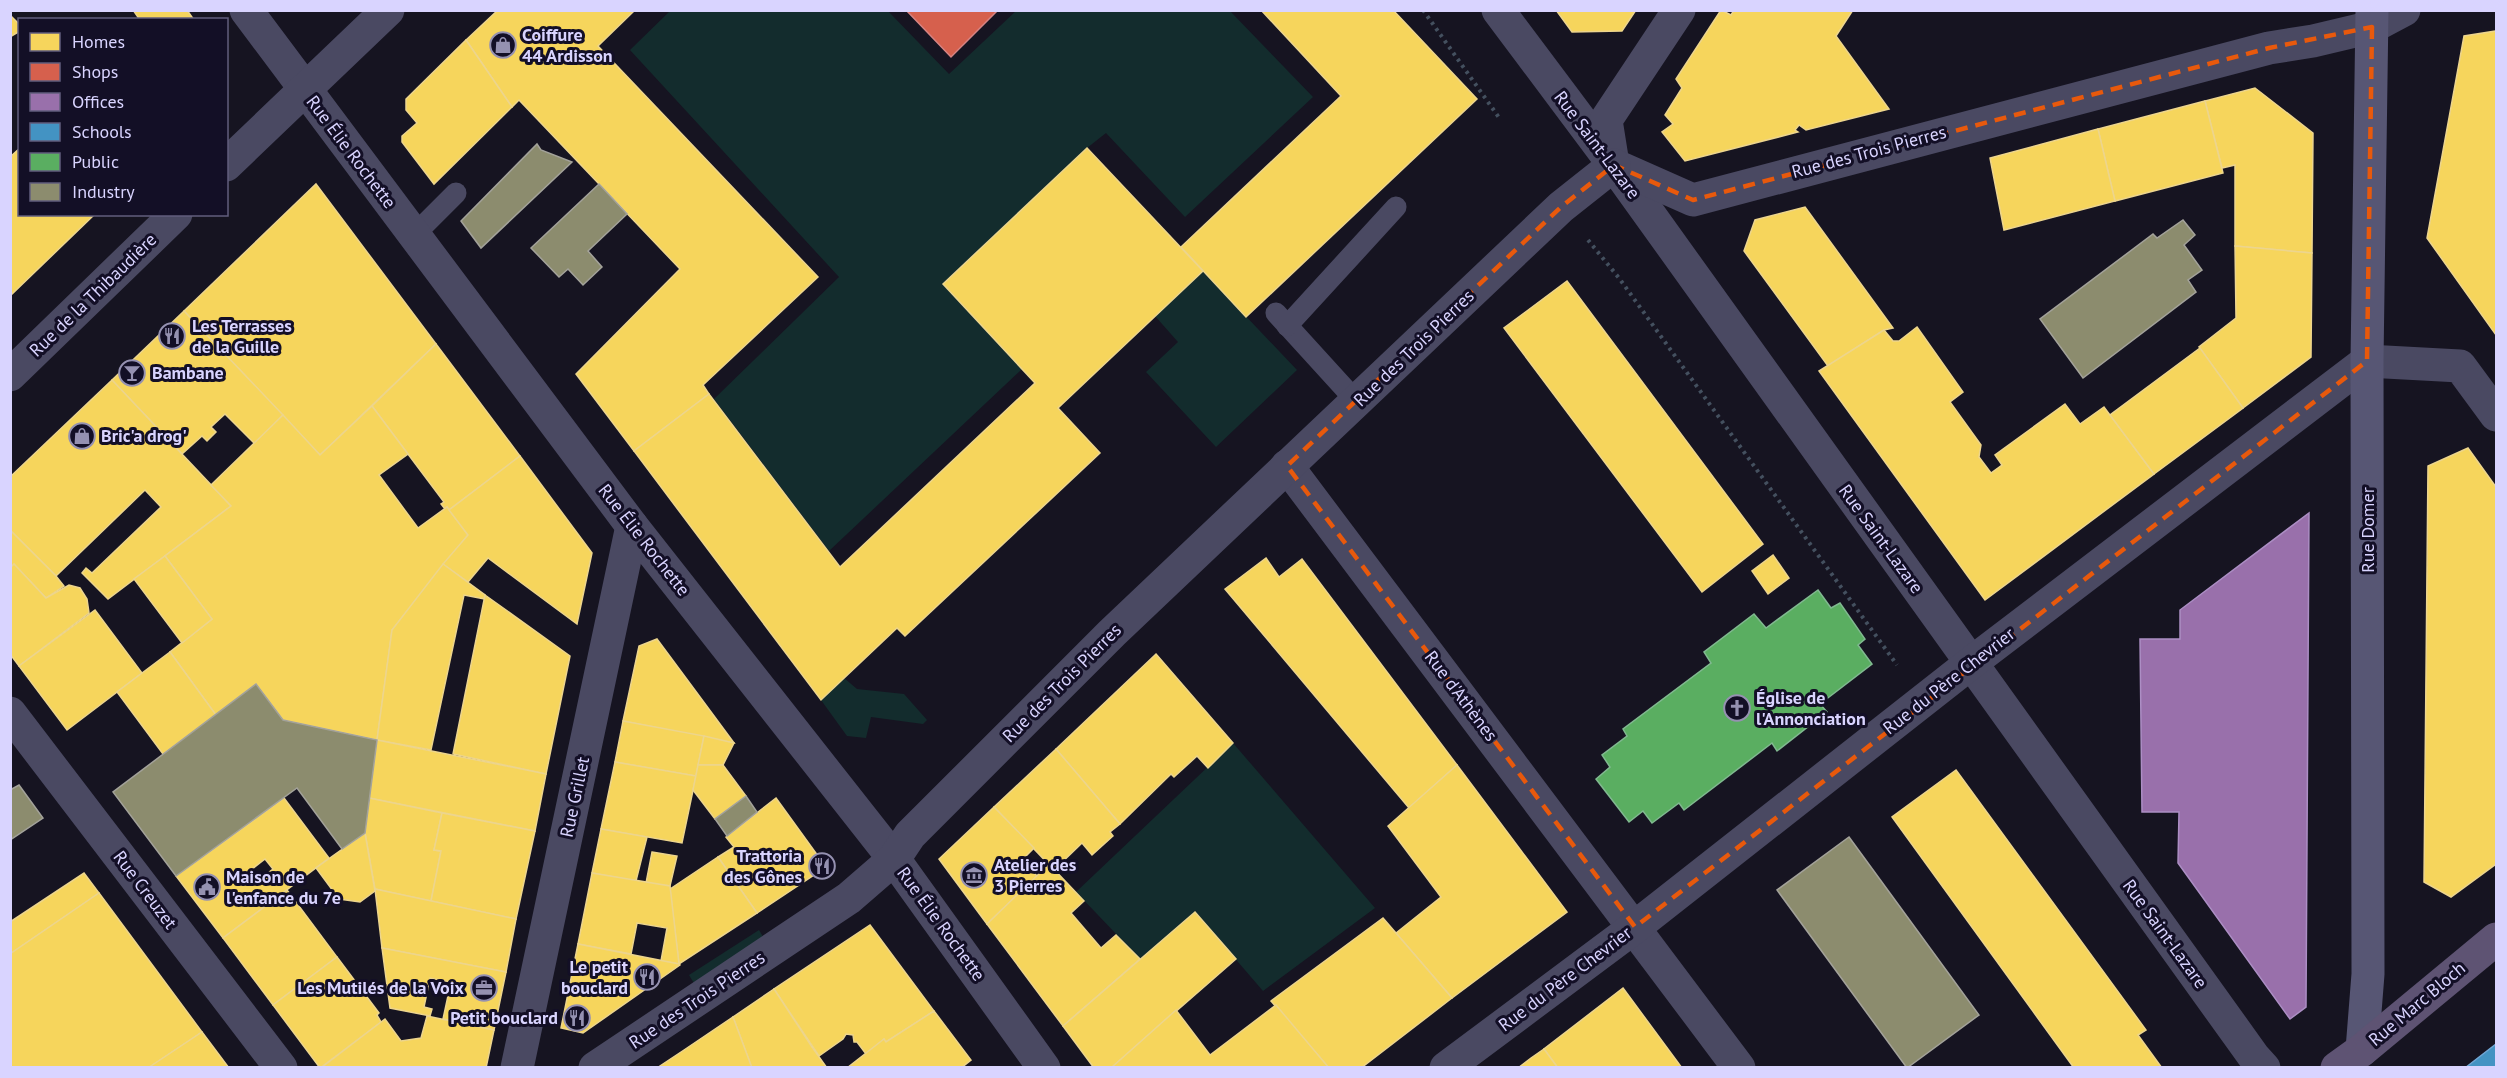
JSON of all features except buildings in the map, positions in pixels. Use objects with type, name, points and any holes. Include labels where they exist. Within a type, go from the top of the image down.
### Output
[{"type":"main road","name":"Rue Marc Bloch","points":[[2353,1062],[2496,939]]},
{"type":"street","name":"Rue Élie Rochette","points":[[246,10],[632,526],[894,859],[1044,1068]]},
{"type":"street","points":[[228,163],[388,10]]},
{"type":"street","name":"Rue Saint-Lazare","points":[[1498,10],[1614,165],[2264,1068]]},
{"type":"street","points":[[1614,165],[1606,120],[1678,10]]},
{"type":"street","name":"Rue des Trois Pierres","points":[[595,1068],[849,898],[894,859],[910,835],[1083,661],[1562,207],[1614,165],[1693,200],[2269,48],[2313,41],[2404,10]]},
{"type":"street","name":"Rue Domer","points":[[2353,1062],[2368,974],[2367,361],[2372,19]]},
{"type":"street","name":"Rue de la Thibaudière","points":[[10,375],[174,216]]},
{"type":"street","points":[[2367,361],[2460,366],[2496,415]]},
{"type":"street","name":"Rue du Père Chevrier","points":[[1446,1068],[1635,927],[1971,663],[2367,361]]},
{"type":"street","name":"Rue d'Athènes","points":[[1287,466],[1739,1068]]},
{"type":"street","name":"Rue Grillet","points":[[517,1068],[632,526]]},
{"type":"street","name":"Rue Creuzet","points":[[10,713],[281,1068]]},
{"type":"lane","points":[[414,236],[456,193]]},
{"type":"lane","points":[[1357,402],[1281,320],[1396,207]]},
{"type":"path","points":[[1424,10],[1500,119]]},
{"type":"path","points":[[1581,232],[1619,278],[1897,665]]},
{"type":"highlighted area","points":[[2372,27],[2367,361],[1635,927],[1287,466],[1561,207],[1614,165],[1693,200],[2269,48]]},
{"type":"green space","points":[[670,11],[888,11],[949,74],[1016,11],[1230,11],[1313,97],[1185,217],[1106,133],[1087,148],[943,284],[1022,369],[829,551],[714,399],[839,277],[630,50]]},
{"type":"green space","points":[[1203,271],[1297,370],[1216,447],[1146,372],[1178,342],[1155,316]]},
{"type":"green space","points":[[844,678],[857,689],[904,694],[927,720],[923,724],[871,717],[866,738],[847,736],[821,700]]},
{"type":"green space","points":[[1233,743],[1375,908],[1263,991],[1195,912],[1140,959],[1076,892]]},
{"type":"green space","points":[[759,930],[765,940],[695,985],[689,975]]},
{"type":"place","name":"Coiffure 44 Ardisson","points":[[503,45]]},
{"type":"place","name":"Les Terrasses de la Guille","points":[[172,336]]},
{"type":"place","name":"Bambane","points":[[132,373]]},
{"type":"place","name":"Bric'a drog'","points":[[82,436]]},
{"type":"place","name":"Église de l'Annonciation","points":[[1737,708]]},
{"type":"place","name":"Trattoria des Gônes","points":[[822,866]]},
{"type":"place","name":"Atelier des 3 Pierres","points":[[974,875]]},
{"type":"place","name":"Maison de l'enfance du 7e","points":[[207,887]]},
{"type":"place","name":"Le petit bouclard","points":[[647,977]]},
{"type":"place","name":"Les Mutilés de la Voix","points":[[484,988]]},
{"type":"place","name":"Petit bouclard","points":[[577,1018]]}]
